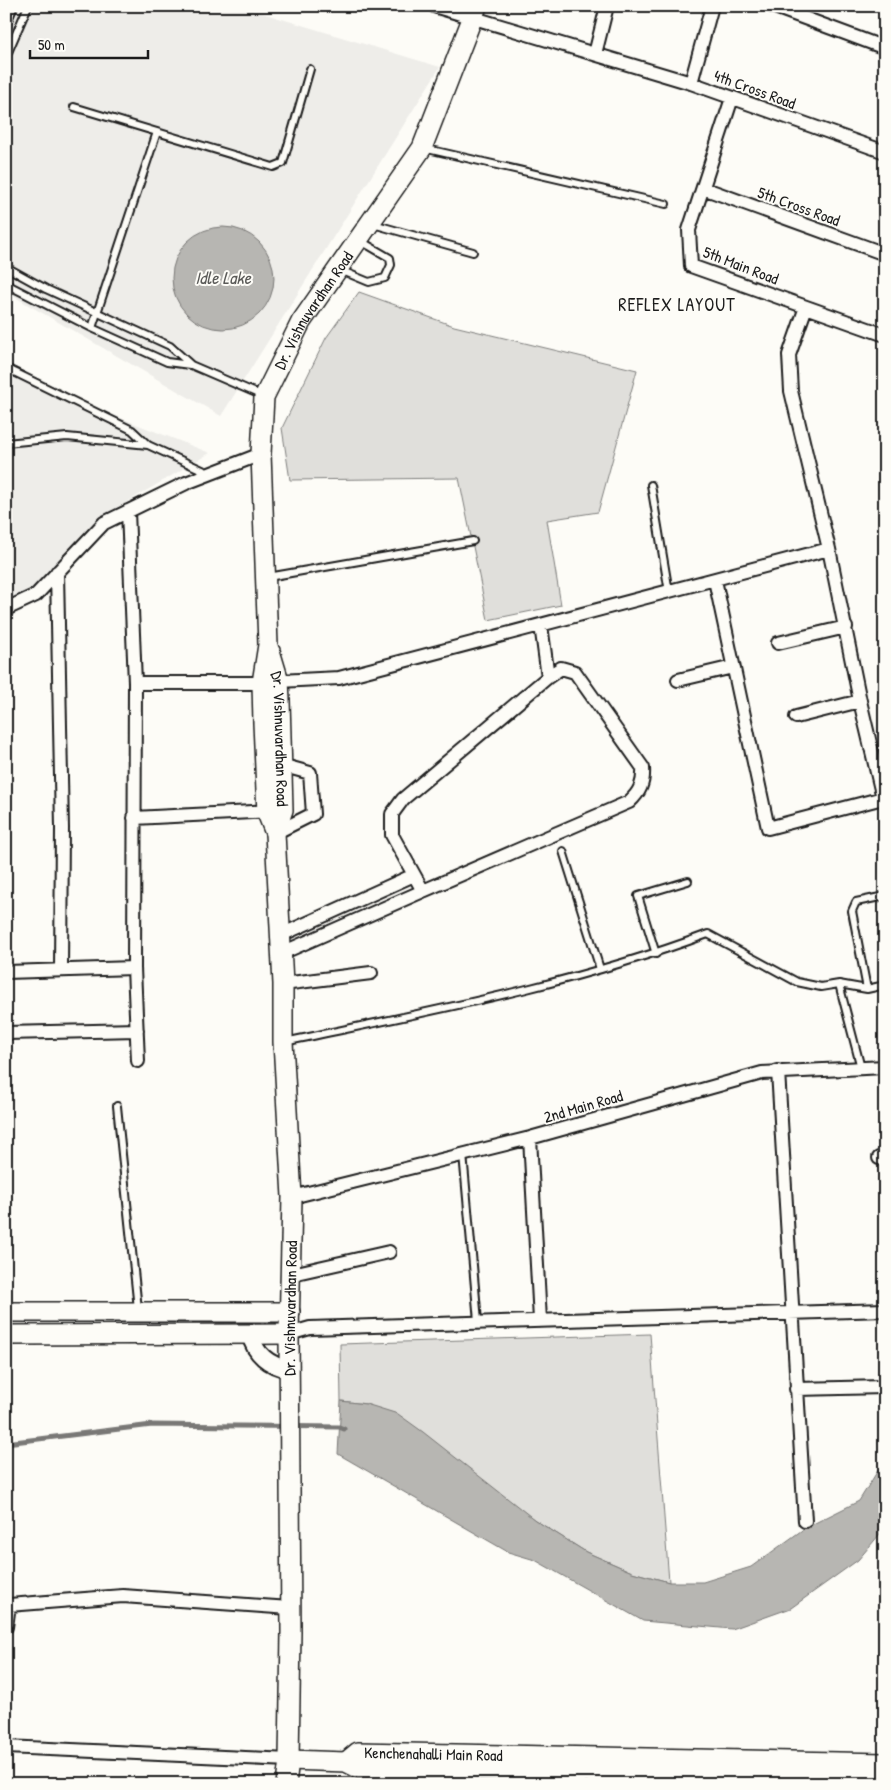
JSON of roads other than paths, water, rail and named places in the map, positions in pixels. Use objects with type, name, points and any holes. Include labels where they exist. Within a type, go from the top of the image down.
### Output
[{"type":"main road","name":"Dr. Vishnuvardhan Road","points":[[286,1784],[289,1760],[289,1334],[292,1274],[292,1197],[283,1042],[284,984],[275,833],[261,454],[264,397],[300,322],[422,148],[476,12]]},
{"type":"main road","name":"Dr. Vishnuvardhan Road","points":[[270,682],[281,765],[275,811]]},
{"type":"main road","points":[[6,1312],[290,1312]]},
{"type":"main road","points":[[6,1335],[289,1334]]},
{"type":"main road","name":"Kenchenahalli Main Road","points":[[869,1772],[474,1777],[358,1768],[346,1762],[358,1752],[869,1772],[885,1780]]},
{"type":"main road","points":[[289,1760],[346,1762]]},
{"type":"street","points":[[434,6],[476,12],[595,54],[690,83]]},
{"type":"street","points":[[595,54],[607,6]]},
{"type":"street","name":"4th Cross Road","points":[[712,6],[690,83],[885,152]]},
{"type":"street","points":[[772,6],[885,48]]},
{"type":"street","name":"5th Main Road","points":[[732,98],[689,230],[691,266],[885,335]]},
{"type":"street","name":"5th Cross Road","points":[[703,188],[885,254]]},
{"type":"street","points":[[715,580],[768,828],[884,802],[860,701],[829,549],[791,391],[790,355],[806,307]]},
{"type":"street","points":[[6,609],[36,595],[104,523],[210,474],[261,454]]},
{"type":"street","points":[[128,511],[135,683],[134,968],[138,1061]]},
{"type":"street","points":[[135,683],[270,682],[338,678],[829,549]]},
{"type":"street","points":[[57,572],[62,828],[61,970]]},
{"type":"street","points":[[541,625],[548,677]]},
{"type":"street","points":[[778,642],[846,627]]},
{"type":"street","points":[[678,680],[733,667]]},
{"type":"street","points":[[281,944],[423,890],[629,802],[639,793],[644,778],[643,768],[575,672],[561,668],[548,677],[403,799],[392,814],[392,835],[423,890]]},
{"type":"street","points":[[796,717],[860,701]]},
{"type":"street","points":[[275,833],[313,814],[310,773],[281,765]]},
{"type":"street","points":[[134,818],[275,811]]},
{"type":"street","points":[[281,944],[414,875]]},
{"type":"street","points":[[6,972],[134,968]]},
{"type":"street","points":[[284,984],[371,973]]},
{"type":"street","points":[[6,1033],[137,1030]]},
{"type":"street","name":"2nd Main Road","points":[[292,1197],[462,1153],[530,1138],[762,1073],[885,1066]]},
{"type":"street","points":[[778,1071],[791,1313],[805,1521]]},
{"type":"street","points":[[530,1138],[540,1320]]},
{"type":"street","points":[[292,1274],[389,1252]]},
{"type":"street","points":[[289,1334],[310,1328],[478,1321],[885,1310]]},
{"type":"street","points":[[290,1312],[310,1328]]},
{"type":"street","points":[[250,1334],[260,1355],[273,1364],[289,1369]]},
{"type":"street","points":[[796,1389],[885,1387]]},
{"type":"street","points":[[6,1627],[8,1605],[123,1596],[290,1608]]},
{"type":"street","points":[[6,1748],[289,1760]]},
{"type":"lane","points":[[6,25],[14,6]]},
{"type":"lane","points":[[6,57],[28,6]]},
{"type":"lane","points":[[74,108],[273,167],[280,166],[283,163],[310,69]]},
{"type":"lane","points":[[92,328],[157,132]]},
{"type":"lane","points":[[422,148],[666,204]]},
{"type":"lane","points":[[370,223],[473,252]]},
{"type":"lane","points":[[337,269],[368,282],[385,278],[390,265],[390,258],[358,239]]},
{"type":"lane","points":[[6,266],[46,289],[170,346],[191,365]]},
{"type":"lane","points":[[6,284],[92,328],[167,362],[191,365],[264,397]]},
{"type":"lane","points":[[6,368],[132,430],[148,446]]},
{"type":"lane","points":[[6,443],[67,436],[148,446],[210,474]]},
{"type":"lane","points":[[651,485],[669,592]]},
{"type":"lane","points":[[267,577],[473,541]]},
{"type":"lane","points":[[563,851],[600,969]]},
{"type":"lane","points":[[656,954],[638,896],[688,880]]},
{"type":"lane","points":[[867,989],[852,905],[856,902],[885,896]]},
{"type":"lane","points":[[283,1042],[414,1016],[600,969],[656,954],[708,934],[797,982],[822,987],[839,984],[867,989],[885,985]]},
{"type":"lane","points":[[839,984],[861,1068]]},
{"type":"lane","points":[[118,1106],[138,1312]]},
{"type":"lane","points":[[462,1153],[478,1321]]},
{"type":"water","name":"Idle Lake","points":[[223,227],[242,231],[259,242],[270,259],[274,278],[270,297],[259,314],[242,325],[223,329],[204,325],[187,314],[176,297],[172,278],[176,259],[187,242],[204,231]]},
{"type":"water","points":[[341,1401],[366,1404],[398,1414],[535,1520],[586,1552],[632,1572],[669,1582],[703,1582],[751,1567],[805,1528],[859,1501],[885,1459],[885,1528],[858,1560],[791,1608],[732,1629],[643,1621],[535,1560],[508,1552],[338,1454]]},
{"type":"waterway","points":[[6,1443],[152,1425],[339,1427],[344,1429]]},
{"type":"district","name":"REFLEX LAYOUT","points":[[677,305]]}]
